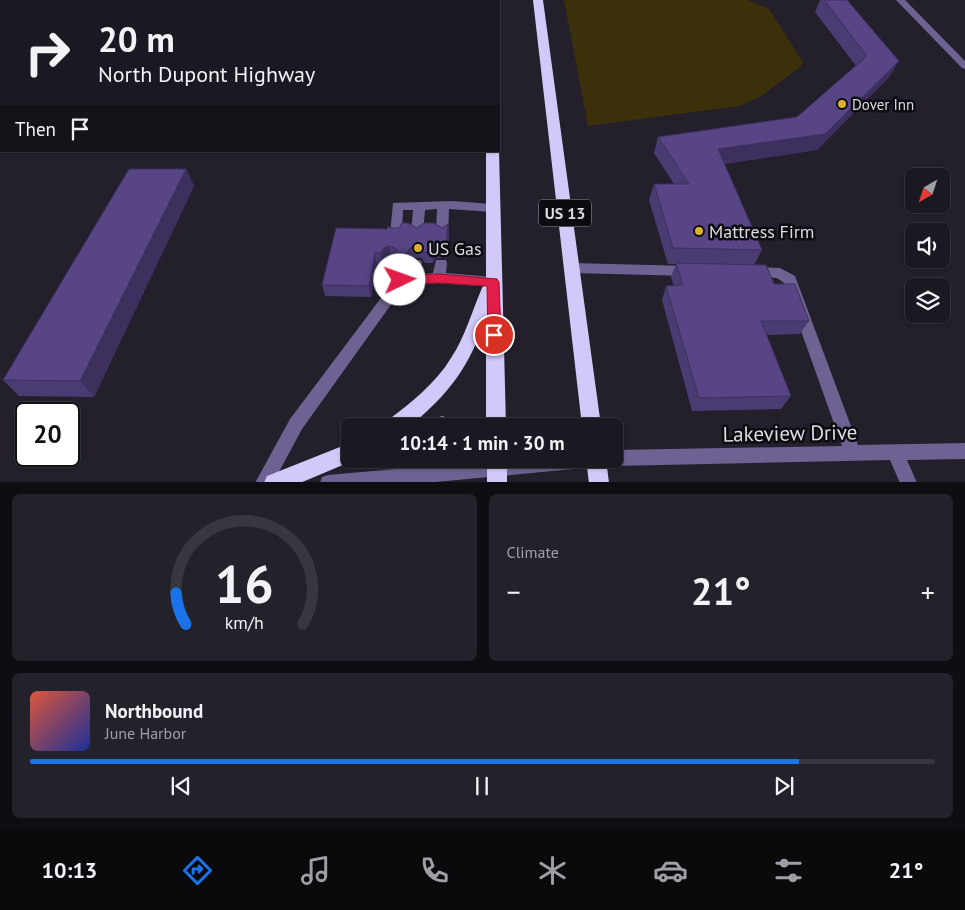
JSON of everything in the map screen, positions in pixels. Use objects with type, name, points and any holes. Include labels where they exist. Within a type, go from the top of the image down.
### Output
[{"type":"highway","name":"US 13","points":[[538,0],[591,418]]},
{"type":"highway","points":[[492,152],[496,418]]},
{"type":"highway","points":[[406,418],[428,397],[457,364],[493,282]]},
{"type":"highway","points":[[274,482],[341,456]]},
{"type":"highway","points":[[596,468],[598,482]]},
{"type":"street","points":[[900,0],[965,66]]},
{"type":"street","points":[[396,234],[397,206],[492,208]]},
{"type":"street","points":[[417,234],[419,206]]},
{"type":"street","points":[[442,233],[443,206]]},
{"type":"street","points":[[391,263],[390,274],[407,279],[439,278],[493,282]]},
{"type":"street","points":[[263,482],[296,424],[374,319],[407,279],[416,263]]},
{"type":"street","points":[[439,278],[441,263]]},
{"type":"street","points":[[572,268],[701,271]]},
{"type":"street","points":[[740,272],[780,273],[790,280],[853,453]]},
{"type":"street","name":"Lakeview Drive","points":[[623,458],[965,451]]},
{"type":"street","points":[[895,453],[909,482]]},
{"type":"street","points":[[328,482],[515,468]]},
{"type":"shaded area","points":[[564,0],[748,0],[769,9],[803,62],[801,66],[760,97],[739,106],[588,126]]},
{"type":"building","points":[[824,0],[847,0],[899,61],[825,134],[718,149],[762,250],[673,248],[654,184],[689,184],[658,137],[797,117],[867,56]]},
{"type":"building","points":[[129,169],[186,169],[80,381],[3,380]]},
{"type":"building","points":[[402,223],[408,223],[417,228],[424,223],[434,223],[442,228],[448,224],[446,248],[435,248],[432,253],[423,252],[421,248],[410,248],[407,253],[397,253],[395,248],[389,246],[384,248],[381,253],[375,253],[369,286],[322,285],[336,228],[387,229],[388,226],[390,228],[399,228]]},
{"type":"building","points":[[676,263],[766,265],[774,284],[795,284],[809,321],[761,321],[791,396],[699,398],[666,286],[683,285]]},
{"type":"place","name":"Dover Inn","points":[[842,104]]},
{"type":"place","name":"Mattress Firm","points":[[699,231]]},
{"type":"place","name":"US Gas","points":[[418,248]]},
{"type":"route","points":[[400,280],[439,278],[493,282],[494,335]]}]
